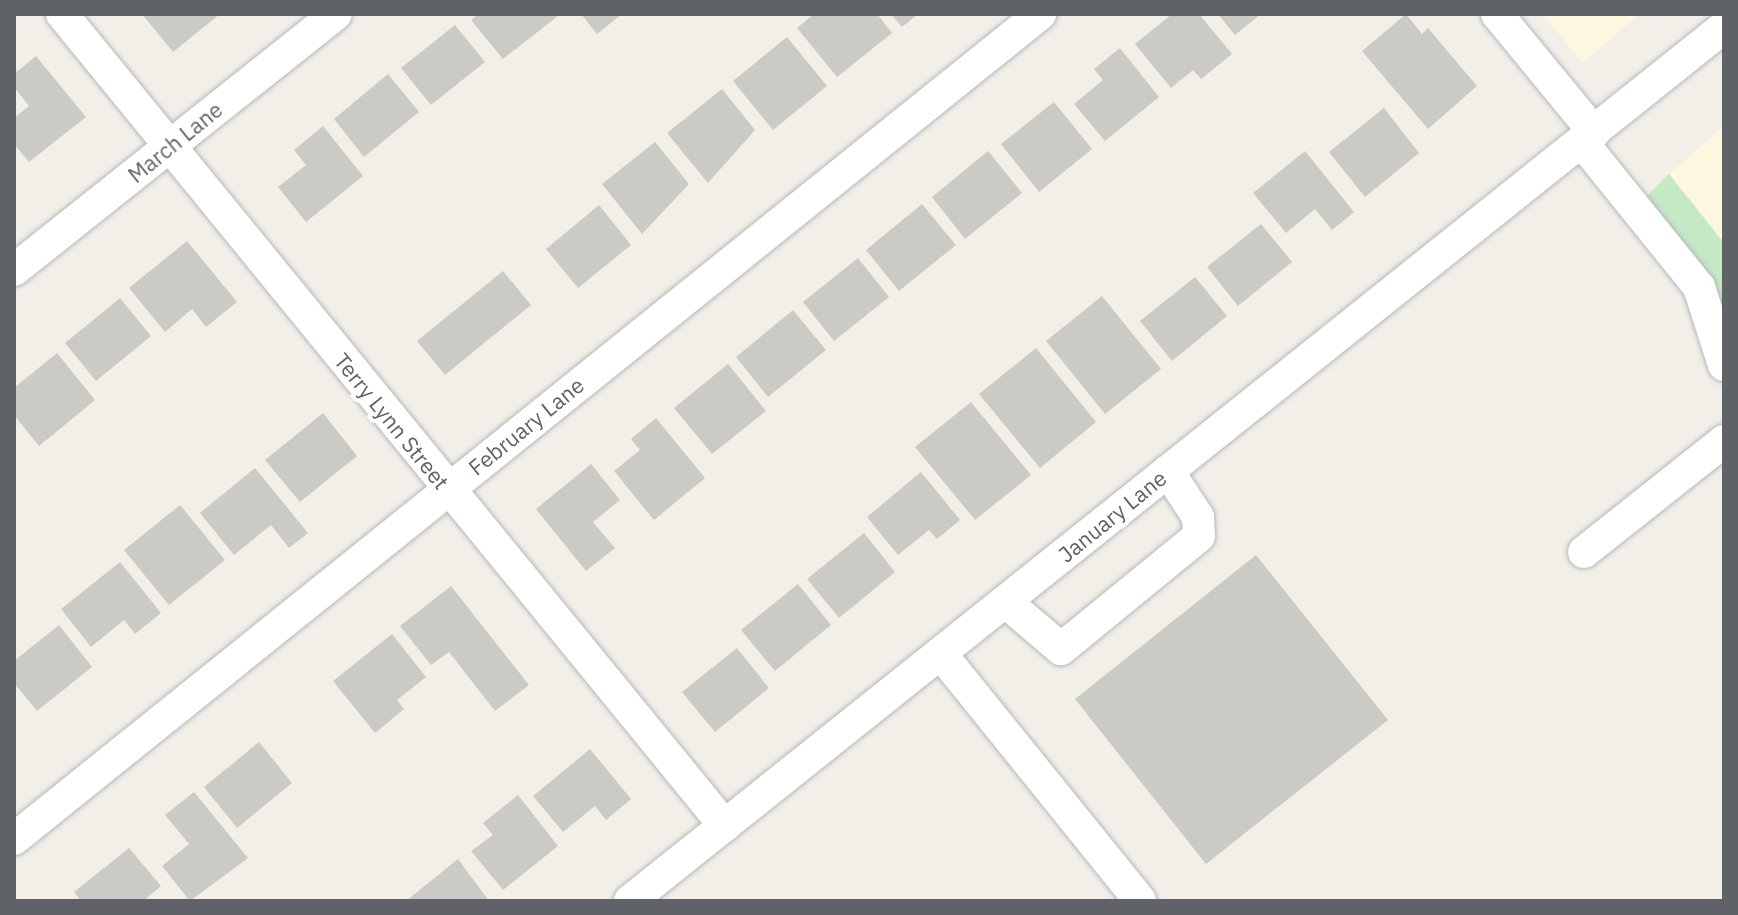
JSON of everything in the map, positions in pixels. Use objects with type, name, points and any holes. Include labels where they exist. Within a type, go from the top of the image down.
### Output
[{"type":"street","name":"Terry Lynn Street","points":[[62,14],[725,826]]},
{"type":"street","name":"March Lane","points":[[14,270],[336,14]]},
{"type":"street","name":"February Lane","points":[[14,839],[1040,14]]},
{"type":"street","points":[[1497,14],[1699,287],[1724,365]]},
{"type":"street","name":"January Lane","points":[[630,901],[1724,27]]},
{"type":"street","points":[[1584,552],[1724,441]]},
{"type":"street","points":[[1006,602],[1061,649],[1199,536],[1198,517],[1168,471]]},
{"type":"street","points":[[941,654],[1140,901]]},
{"type":"shaded area","points":[[1543,14],[1640,14],[1582,63]]},
{"type":"shaded area","points":[[1724,126],[1724,243],[1669,174]]},
{"type":"green space","points":[[1669,174],[1724,243],[1724,326],[1641,202]]},
{"type":"building","points":[[142,14],[220,14],[173,52]]},
{"type":"building","points":[[479,14],[558,16],[503,59],[471,20]]},
{"type":"building","points":[[581,14],[622,14],[597,34]]},
{"type":"building","points":[[814,14],[877,14],[892,33],[837,77],[797,28]]},
{"type":"building","points":[[891,14],[918,14],[902,27]]},
{"type":"building","points":[[1172,14],[1199,14],[1232,54],[1201,79],[1193,70],[1171,88],[1135,44]]},
{"type":"building","points":[[1218,14],[1261,14],[1235,35]]},
{"type":"building","points":[[1406,14],[1422,34],[1428,28],[1477,86],[1428,129],[1362,51]]},
{"type":"building","points":[[455,25],[485,62],[431,105],[401,68]]},
{"type":"building","points":[[787,37],[827,86],[773,130],[733,81]]},
{"type":"building","points":[[1120,48],[1159,97],[1105,141],[1074,104],[1103,80],[1094,69]]},
{"type":"building","points":[[36,56],[86,117],[29,162],[14,144],[14,118],[29,106],[14,87],[14,74]]},
{"type":"building","points":[[388,74],[419,112],[364,157],[334,119]]},
{"type":"building","points":[[722,89],[755,130],[708,183],[667,133]]},
{"type":"building","points":[[1054,102],[1092,149],[1039,192],[1001,144]]},
{"type":"building","points":[[1384,108],[1419,153],[1365,197],[1329,152]]},
{"type":"building","points":[[323,126],[363,176],[306,222],[278,187],[306,165],[294,150]]},
{"type":"building","points":[[655,142],[689,184],[642,234],[602,184]]},
{"type":"building","points":[[988,151],[1022,193],[965,239],[932,197]]},
{"type":"building","points":[[1305,151],[1354,212],[1332,230],[1315,209],[1286,233],[1253,193]]},
{"type":"building","points":[[922,204],[956,245],[899,291],[866,250]]},
{"type":"building","points":[[599,205],[631,245],[578,288],[546,249]]},
{"type":"building","points":[[1261,224],[1292,262],[1238,306],[1207,267]]},
{"type":"building","points":[[187,241],[237,302],[206,327],[192,309],[165,332],[129,288]]},
{"type":"building","points":[[858,258],[889,297],[834,341],[803,302]]},
{"type":"building","points":[[503,271],[531,305],[445,375],[417,341]]},
{"type":"building","points":[[1195,277],[1227,316],[1172,361],[1140,321]]},
{"type":"building","points":[[1102,296],[1161,369],[1105,414],[1046,341]]},
{"type":"building","points":[[120,298],[151,336],[96,381],[65,343]]},
{"type":"building","points":[[793,310],[826,350],[768,397],[736,357]]},
{"type":"building","points":[[1036,348],[1096,422],[1040,468],[979,394]]},
{"type":"building","points":[[57,353],[95,400],[39,446],[14,415],[14,388]]},
{"type":"building","points":[[728,364],[766,411],[712,454],[674,408]]},
{"type":"building","points":[[971,402],[1031,475],[975,520],[915,447]]},
{"type":"building","points":[[323,413],[357,456],[300,502],[265,460]]},
{"type":"building","points":[[656,418],[705,478],[654,520],[614,471],[640,450],[631,439]]},
{"type":"building","points":[[591,464],[620,500],[593,522],[615,548],[586,571],[536,509]]},
{"type":"building","points":[[255,468],[308,533],[289,548],[271,525],[234,555],[200,513]]},
{"type":"building","points":[[921,472],[960,520],[937,539],[929,530],[898,555],[867,517]]},
{"type":"building","points":[[180,505],[225,560],[169,605],[124,550]]},
{"type":"building","points":[[864,533],[895,572],[839,618],[807,579]]},
{"type":"building","points":[[1256,555],[1388,720],[1206,864],[1075,699]]},
{"type":"building","points":[[120,562],[161,613],[135,634],[124,620],[91,647],[61,609]]},
{"type":"building","points":[[798,584],[831,625],[775,671],[741,630]]},
{"type":"building","points":[[451,586],[529,685],[495,711],[449,652],[431,665],[400,626]]},
{"type":"building","points":[[59,625],[92,667],[37,711],[14,683],[14,661]]},
{"type":"building","points":[[392,634],[426,677],[397,700],[404,709],[375,733],[333,681]]},
{"type":"building","points":[[737,648],[769,688],[715,732],[682,692]]},
{"type":"building","points":[[259,742],[292,783],[237,828],[204,787]]},
{"type":"building","points":[[590,749],[631,799],[606,820],[595,806],[563,832],[533,796]]},
{"type":"building","points":[[194,792],[248,858],[190,901],[162,866],[189,844],[165,815]]},
{"type":"building","points":[[518,795],[558,846],[503,890],[471,851],[493,835],[483,823]]},
{"type":"building","points":[[129,848],[161,886],[143,901],[81,901],[74,892]]},
{"type":"building","points":[[458,859],[489,901],[406,901]]}]
